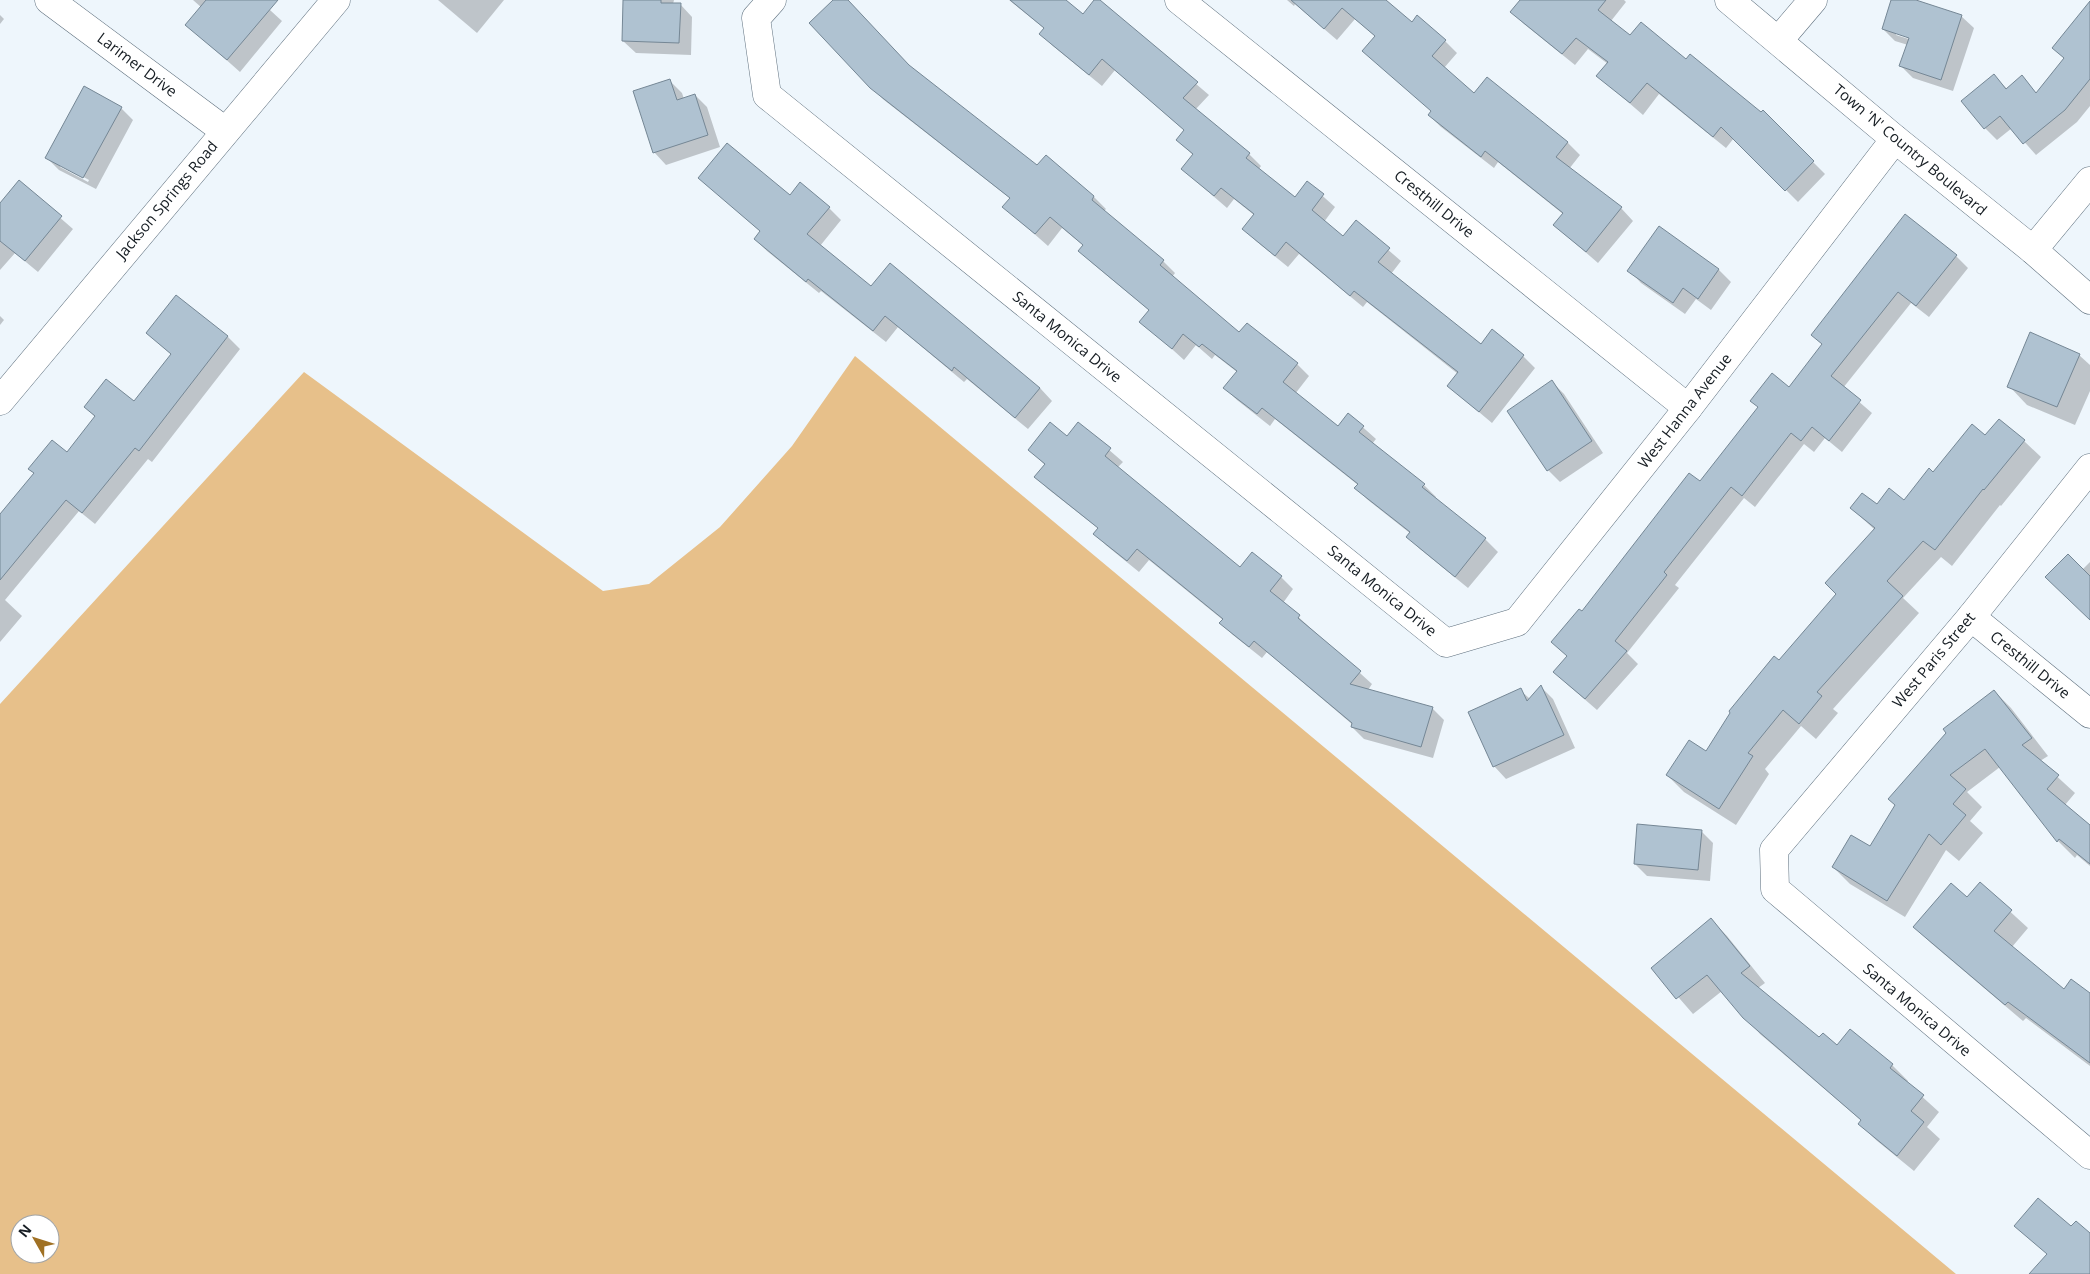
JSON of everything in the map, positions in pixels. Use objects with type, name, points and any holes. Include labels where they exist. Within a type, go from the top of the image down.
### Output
[{"type":"street","name":"Larimer Drive","points":[[49,0],[225,131]]},
{"type":"street","name":"Jackson Springs Road","points":[[0,401],[336,0]]},
{"type":"street","name":"Santa Monica Drive","points":[[772,0],[756,18],[767,95],[1446,643]]},
{"type":"street","name":"Cresthill Drive","points":[[1180,0],[1688,408]]},
{"type":"street","name":"Town 'N' Country Boulevard","points":[[1729,0],[1895,139],[2033,250],[2090,300]]},
{"type":"street","points":[[1779,40],[1813,0]]},
{"type":"street","name":"West Hanna Avenue","points":[[1446,643],[1518,622],[1688,408],[1895,139]]},
{"type":"street","points":[[2033,250],[2090,181]]},
{"type":"street","name":"West Paris Street","points":[[1774,850],[1971,617],[2090,468]]},
{"type":"street","name":"Cresthill Drive","points":[[1971,617],[2090,714]]},
{"type":"street","name":"Santa Monica Drive","points":[[1774,850],[1775,889],[2090,1155]]},
{"type":"shaded area","points":[[855,356],[1956,1274],[0,1274],[0,704],[304,372],[603,591],[649,584],[720,527],[792,446]]},
{"type":"building","points":[[206,0],[278,0],[227,60],[185,25]]},
{"type":"building","points":[[623,0],[661,0],[661,3],[681,3],[679,43],[622,41]]},
{"type":"building","points":[[833,0],[848,0],[909,65],[1037,165],[1046,155],[1094,196],[1092,200],[1164,260],[1160,265],[1239,332],[1247,323],[1298,363],[1283,382],[1338,426],[1348,413],[1364,426],[1359,432],[1425,484],[1422,487],[1486,538],[1455,577],[1406,537],[1410,532],[1354,488],[1358,484],[1262,408],[1257,414],[1223,388],[1237,371],[1202,344],[1199,347],[1183,334],[1172,349],[1139,322],[1149,310],[1078,251],[1083,245],[1050,217],[1035,234],[1002,207],[1010,198],[870,88],[809,23]]},
{"type":"building","points":[[1010,0],[1066,0],[1083,14],[1094,0],[1100,0],[1198,82],[1183,98],[1250,153],[1246,158],[1295,197],[1307,181],[1324,194],[1312,210],[1343,236],[1356,220],[1390,248],[1378,262],[1481,344],[1492,329],[1524,355],[1479,412],[1447,386],[1458,372],[1354,291],[1350,296],[1286,242],[1275,256],[1242,229],[1254,214],[1221,188],[1214,196],[1181,169],[1193,154],[1176,140],[1184,130],[1102,59],[1089,75],[1039,34],[1044,28]]},
{"type":"building","points":[[1291,0],[1386,0],[1412,22],[1417,15],[1446,40],[1432,56],[1474,93],[1487,77],[1568,142],[1556,157],[1622,207],[1586,252],[1553,225],[1563,213],[1485,151],[1481,157],[1428,115],[1431,111],[1362,51],[1375,36],[1342,8],[1324,29]]},
{"type":"building","points":[[1520,0],[1606,0],[1598,10],[1630,35],[1641,22],[1686,59],[1690,54],[1761,112],[1763,110],[1814,161],[1785,191],[1721,127],[1713,137],[1647,83],[1630,103],[1596,76],[1608,62],[1576,38],[1562,54],[1510,12]]},
{"type":"building","points":[[1891,0],[1916,0],[1962,15],[1941,80],[1899,66],[1909,38],[1882,29]]},
{"type":"building","points":[[2090,1],[2090,79],[2065,110],[2023,144],[2000,116],[1984,129],[1961,101],[1994,74],[2006,89],[2022,75],[2036,93],[2064,58],[2052,48]]},
{"type":"building","points":[[670,79],[677,100],[695,94],[708,135],[653,153],[633,91]]},
{"type":"building","points":[[84,86],[122,107],[83,178],[45,158]]},
{"type":"building","points":[[727,143],[790,195],[800,182],[830,207],[807,234],[871,286],[890,263],[1040,388],[1015,418],[954,367],[952,371],[885,316],[873,331],[808,279],[806,282],[754,239],[760,231],[698,178]]},
{"type":"building","points":[[19,180],[62,216],[25,261],[0,241],[0,203]]},
{"type":"building","points":[[1905,214],[1957,255],[1916,306],[1898,292],[1831,376],[1861,400],[1829,441],[1812,427],[1801,441],[1791,433],[1742,496],[1731,487],[1664,572],[1667,575],[1615,641],[1627,651],[1585,699],[1553,672],[1567,656],[1551,642],[1579,609],[1582,611],[1689,473],[1700,481],[1758,407],[1750,401],[1772,373],[1789,387],[1822,344],[1811,335]]},
{"type":"building","points":[[1659,226],[1719,269],[1698,299],[1683,288],[1673,303],[1627,271]]},
{"type":"building","points":[[176,295],[228,336],[139,451],[135,448],[82,513],[66,500],[0,580],[0,514],[34,473],[28,469],[52,440],[67,452],[95,416],[84,407],[106,379],[134,401],[171,354],[146,333]]},
{"type":"building","points":[[2030,332],[2080,354],[2057,407],[2007,387]]},
{"type":"building","points":[[1552,380],[1592,441],[1547,471],[1507,411]]},
{"type":"building","points":[[1999,419],[2025,440],[1935,550],[1923,541],[1887,581],[1903,596],[1817,692],[1822,696],[1799,724],[1783,710],[1748,753],[1753,756],[1719,809],[1666,775],[1689,740],[1706,751],[1730,713],[1729,711],[1774,656],[1779,660],[1836,594],[1825,583],[1875,528],[1850,508],[1862,493],[1877,504],[1889,488],[1904,500],[1929,468],[1933,472],[1972,424],[1985,435]]},
{"type":"building","points":[[1050,422],[1067,436],[1078,422],[1111,448],[1105,456],[1240,567],[1252,552],[1282,576],[1270,591],[1300,615],[1298,618],[1361,671],[1350,684],[1433,707],[1421,747],[1351,727],[1352,723],[1254,641],[1249,647],[1219,623],[1223,619],[1137,549],[1127,561],[1093,534],[1098,528],[1034,477],[1045,464],[1028,450]]},
{"type":"building","points":[[2068,554],[2090,576],[2090,620],[2045,577]]},
{"type":"building","points":[[1541,685],[1564,735],[1493,767],[1468,712],[1521,688],[1527,701]]},
{"type":"building","points":[[1994,690],[2032,738],[2022,745],[2059,775],[2047,789],[2090,825],[2090,864],[2059,839],[2057,842],[1985,749],[1950,775],[1966,789],[1953,804],[1966,815],[1941,845],[1929,834],[1887,901],[1832,867],[1851,835],[1870,846],[1895,805],[1888,799],[1946,733],[1943,729]]},
{"type":"building","points":[[1637,824],[1702,830],[1698,870],[1634,864]]},
{"type":"building","points":[[1980,882],[2012,910],[1994,931],[2064,989],[2071,979],[2090,993],[2090,1063],[2008,1002],[2005,1005],[1913,927],[1951,883],[1967,897]]},
{"type":"building","points":[[1711,918],[1750,966],[1741,973],[1819,1037],[1823,1033],[1837,1045],[1850,1029],[1893,1064],[1890,1068],[1924,1095],[1911,1111],[1924,1122],[1897,1156],[1858,1124],[1861,1120],[1743,1018],[1707,975],[1676,999],[1651,968]]},
{"type":"building","points":[[2038,1198],[2071,1226],[2076,1221],[2090,1233],[2090,1274],[2029,1274],[2047,1254],[2014,1226]]}]
